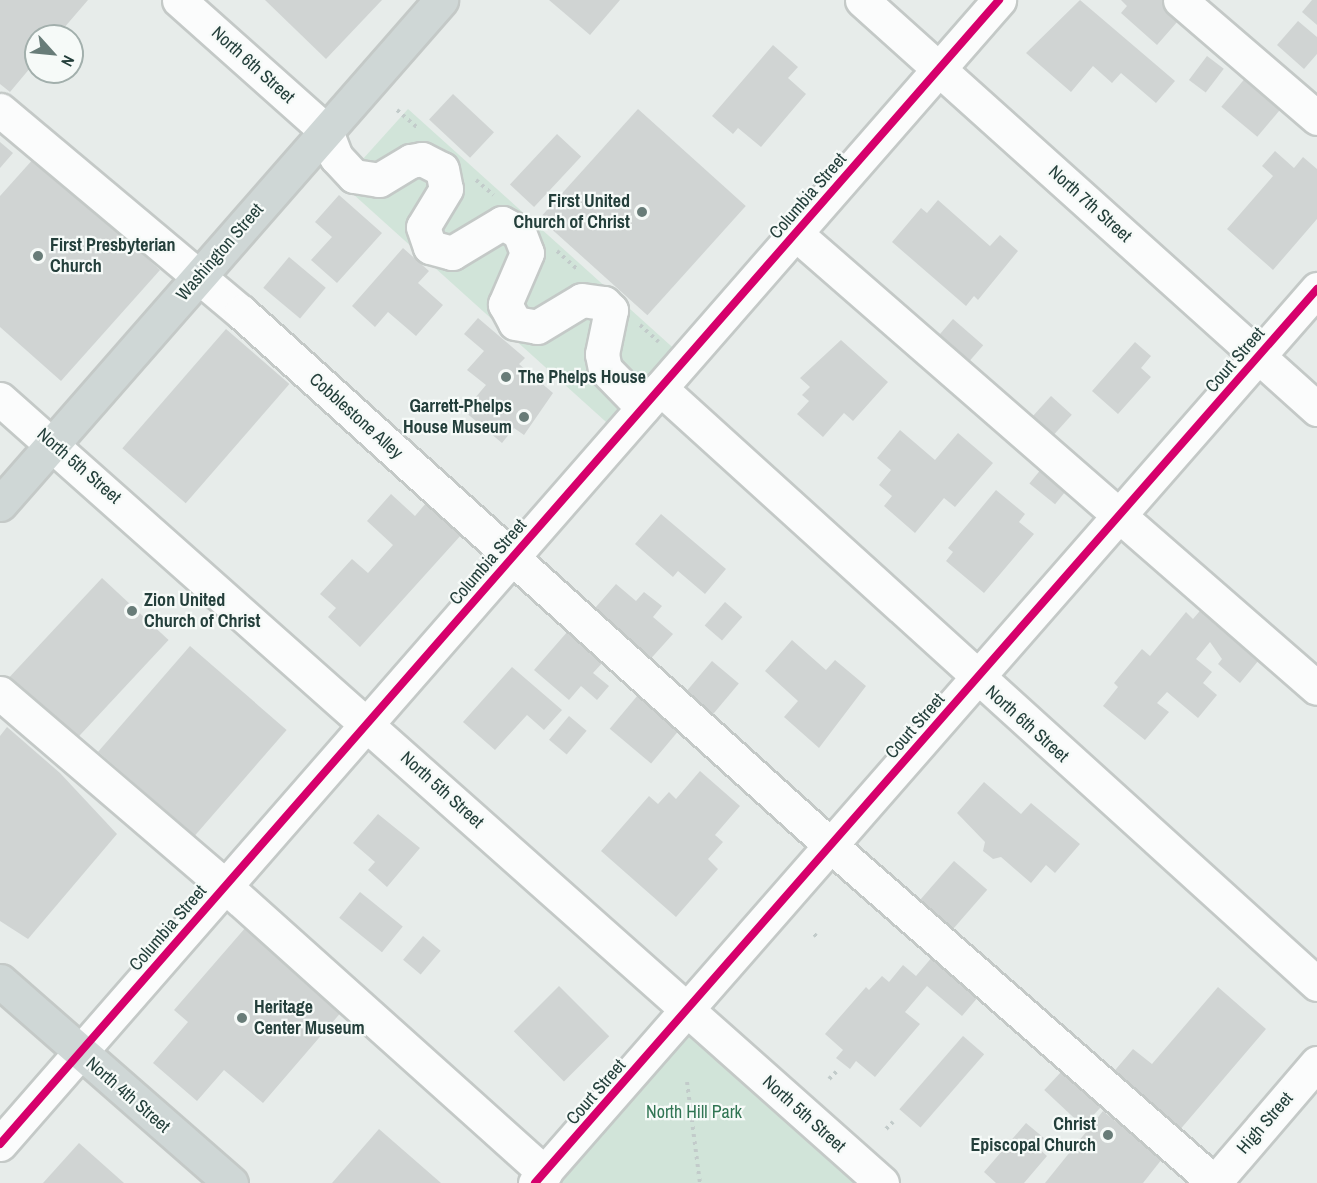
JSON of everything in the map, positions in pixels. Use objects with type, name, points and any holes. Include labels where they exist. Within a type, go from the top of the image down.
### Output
[{"type":"main road","name":"Washington Street","points":[[0,504],[441,0]]},
{"type":"main road","name":"North 4th Street","points":[[0,981],[78,1053],[231,1183]]},
{"type":"street","name":"North 6th Street","points":[[179,0],[326,131],[336,157],[354,176],[379,180],[411,160],[422,159],[442,169],[446,189],[423,226],[429,248],[453,253],[502,223],[519,232],[527,252],[505,304],[516,323],[537,327],[582,300],[604,303],[610,310],[602,354],[605,369],[651,398],[977,679],[1317,984]]},
{"type":"street","name":"North 7th Street","points":[[862,0],[1317,409]]},
{"type":"street","name":"Columbia Street","points":[[0,1144],[999,0]]},
{"type":"street","points":[[1180,0],[1317,118]]},
{"type":"street","name":"Cobblestone Alley","points":[[0,110],[199,277],[830,844],[1214,1183]]},
{"type":"street","points":[[795,233],[1317,688]]},
{"type":"street","name":"Court Street","points":[[540,1178],[1317,289]]},
{"type":"street","name":"North 5th Street","points":[[0,399],[53,442],[882,1183]]},
{"type":"street","points":[[0,693],[225,886],[540,1178]]},
{"type":"street","name":"High Street","points":[[1214,1183],[1317,1063]]},
{"type":"path","points":[[814,934],[818,938]]},
{"type":"path","points":[[829,1079],[837,1071]]},
{"type":"path","points":[[687,1082],[700,1183]]},
{"type":"path","points":[[886,1129],[893,1122]]},
{"type":"green space","points":[[408,109],[673,348],[606,422],[341,183]]},
{"type":"green space","name":"North Hill Park","points":[[687,1011],[882,1183],[535,1183]]},
{"type":"building","points":[[0,0],[88,0],[67,24],[24,24],[24,75],[10,92],[0,84]]},
{"type":"building","points":[[265,0],[382,0],[326,59]]},
{"type":"building","points":[[549,0],[620,0],[590,35]]},
{"type":"building","points":[[1080,0],[1175,81],[1156,103],[1121,73],[1112,83],[1093,66],[1071,92],[1026,53]]},
{"type":"building","points":[[1121,0],[1168,0],[1184,14],[1157,45],[1121,13],[1127,6]]},
{"type":"building","points":[[1312,0],[1317,0],[1317,25],[1302,12]]},
{"type":"building","points":[[1298,21],[1317,37],[1317,54],[1304,69],[1277,45]]},
{"type":"building","points":[[773,45],[798,67],[788,78],[806,94],[761,147],[738,128],[733,134],[712,116]]},
{"type":"building","points":[[1207,56],[1224,69],[1206,93],[1189,80]]},
{"type":"building","points":[[1247,76],[1283,106],[1257,137],[1221,107]]},
{"type":"building","points":[[453,94],[494,132],[470,158],[429,120]]},
{"type":"building","name":"First United Church of Christ","points":[[638,109],[746,206],[647,315],[540,218]]},
{"type":"building","points":[[557,134],[581,157],[534,207],[510,184]]},
{"type":"building","points":[[0,142],[13,153],[0,168]]},
{"type":"building","points":[[1275,151],[1294,168],[1303,157],[1317,169],[1317,219],[1273,270],[1227,229],[1273,176],[1262,166]]},
{"type":"building","points":[[35,157],[160,270],[61,381],[0,327],[0,196]]},
{"type":"building","points":[[339,195],[382,233],[337,283],[311,260],[332,237],[315,222]]},
{"type":"building","points":[[938,200],[990,246],[1000,235],[1018,251],[978,300],[974,296],[966,306],[892,242],[921,208],[927,213]]},
{"type":"building","points":[[403,248],[429,271],[418,283],[443,305],[416,336],[388,312],[375,327],[352,306]]},
{"type":"building","points":[[289,257],[326,288],[300,318],[263,288]]},
{"type":"building","name":"The Phelps House","points":[[478,318],[525,358],[519,364],[553,393],[524,435],[514,428],[502,443],[464,411],[486,385],[467,370],[484,351],[464,334]]},
{"type":"building","points":[[953,319],[983,345],[961,371],[931,345]]},
{"type":"building","points":[[226,329],[289,384],[186,503],[122,448]]},
{"type":"building","points":[[841,340],[888,382],[853,421],[844,413],[823,437],[797,414],[809,401],[802,395],[810,387],[800,378]]},
{"type":"building","points":[[1135,342],[1151,356],[1141,368],[1151,377],[1118,414],[1092,391]]},
{"type":"building","points":[[1051,396],[1072,415],[1050,439],[1029,421]]},
{"type":"building","points":[[900,430],[935,460],[958,433],[993,463],[955,507],[944,498],[915,533],[884,506],[892,496],[879,485],[891,470],[877,458]]},
{"type":"building","points":[[1042,468],[1068,489],[1055,504],[1029,484]]},
{"type":"building","points":[[996,490],[1025,514],[1019,522],[1034,534],[984,593],[946,561],[953,552],[948,548]]},
{"type":"building","points":[[391,494],[415,516],[427,502],[462,534],[360,647],[328,617],[336,608],[320,594],[352,559],[368,573],[393,545],[367,521]]},
{"type":"building","points":[[661,514],[726,569],[705,594],[678,571],[673,577],[635,544]]},
{"type":"building","points":[[102,578],[169,640],[71,745],[4,683]]},
{"type":"building","points":[[616,584],[636,601],[644,592],[662,606],[653,617],[673,634],[646,664],[589,615]]},
{"type":"building","points":[[725,602],[742,617],[722,640],[705,625]]},
{"type":"building","points":[[1204,606],[1263,655],[1240,683],[1218,664],[1222,659],[1210,642],[1196,659],[1212,672],[1203,683],[1217,695],[1198,718],[1167,692],[1157,703],[1169,712],[1145,740],[1103,706],[1118,687],[1114,683],[1142,649],[1150,656],[1186,612],[1193,619]]},
{"type":"building","points":[[568,631],[604,661],[593,673],[609,686],[597,700],[581,686],[569,700],[534,670]]},
{"type":"building","points":[[792,640],[826,670],[835,660],[866,686],[819,748],[784,717],[798,701],[765,671]]},
{"type":"building","points":[[190,646],[287,730],[195,836],[98,752]]},
{"type":"building","points":[[712,661],[739,683],[705,723],[679,701]]},
{"type":"building","points":[[512,667],[562,710],[544,730],[527,715],[495,750],[463,722]]},
{"type":"building","points":[[638,695],[679,730],[651,763],[610,729]]},
{"type":"building","points":[[569,716],[587,731],[567,755],[549,740]]},
{"type":"building","points":[[7,727],[60,773],[117,834],[28,939],[0,921],[0,736]]},
{"type":"building","points":[[700,771],[740,806],[715,835],[723,842],[708,859],[718,869],[676,917],[601,851],[649,796],[658,804],[669,792],[676,799]]},
{"type":"building","points":[[984,782],[1021,814],[1031,803],[1080,844],[1055,873],[1046,865],[1031,883],[1001,857],[993,859],[983,851],[985,842],[957,813]]},
{"type":"building","points":[[378,814],[420,848],[387,887],[368,870],[375,862],[353,843]]},
{"type":"building","points":[[954,861],[987,890],[953,929],[920,900]]},
{"type":"building","points":[[360,892],[403,927],[382,952],[339,918]]},
{"type":"building","points":[[246,927],[343,1010],[263,1103],[224,1070],[197,1101],[153,1063],[188,1022],[174,1010]]},
{"type":"building","points":[[423,936],[441,951],[421,975],[403,960]]},
{"type":"building","points":[[933,956],[979,996],[962,1016],[927,986],[905,1012],[920,1024],[875,1077],[856,1061],[850,1069],[836,1058],[843,1050],[825,1034],[866,987],[869,990],[882,976],[889,982],[903,965],[916,976]]},
{"type":"building","points":[[559,986],[609,1036],[564,1081],[514,1031]]},
{"type":"building","points":[[1218,987],[1266,1029],[1178,1132],[1111,1075],[1133,1049],[1152,1064]]},
{"type":"building","points":[[963,1036],[984,1054],[920,1128],[899,1109]]},
{"type":"building","points":[[1062,1071],[1101,1107],[1083,1126],[1044,1090]]},
{"type":"building","name":"Christ Episcopal Church","points":[[1103,1111],[1162,1159],[1143,1183],[1045,1183]]},
{"type":"building","points":[[1026,1123],[1044,1138],[1036,1146],[1047,1156],[1024,1183],[996,1183],[984,1172]]},
{"type":"building","points":[[379,1129],[441,1183],[332,1183]]},
{"type":"building","points":[[79,1143],[124,1183],[43,1183]]},
{"type":"cycle path","points":[[0,1144],[999,0]]},
{"type":"cycle path","points":[[535,1183],[1317,289]]},
{"type":"place","name":"First United Church of Christ","points":[[642,212]]},
{"type":"place","name":"First Presbyterian Church","points":[[38,256]]},
{"type":"place","name":"The Phelps House","points":[[506,377]]},
{"type":"place","name":"Garrett-Phelps House Museum","points":[[524,417]]},
{"type":"place","name":"Zion United Church of Christ","points":[[132,611]]},
{"type":"place","name":"Heritage Center Museum","points":[[242,1018]]},
{"type":"place","name":"Christ Episcopal Church","points":[[1108,1135]]}]
